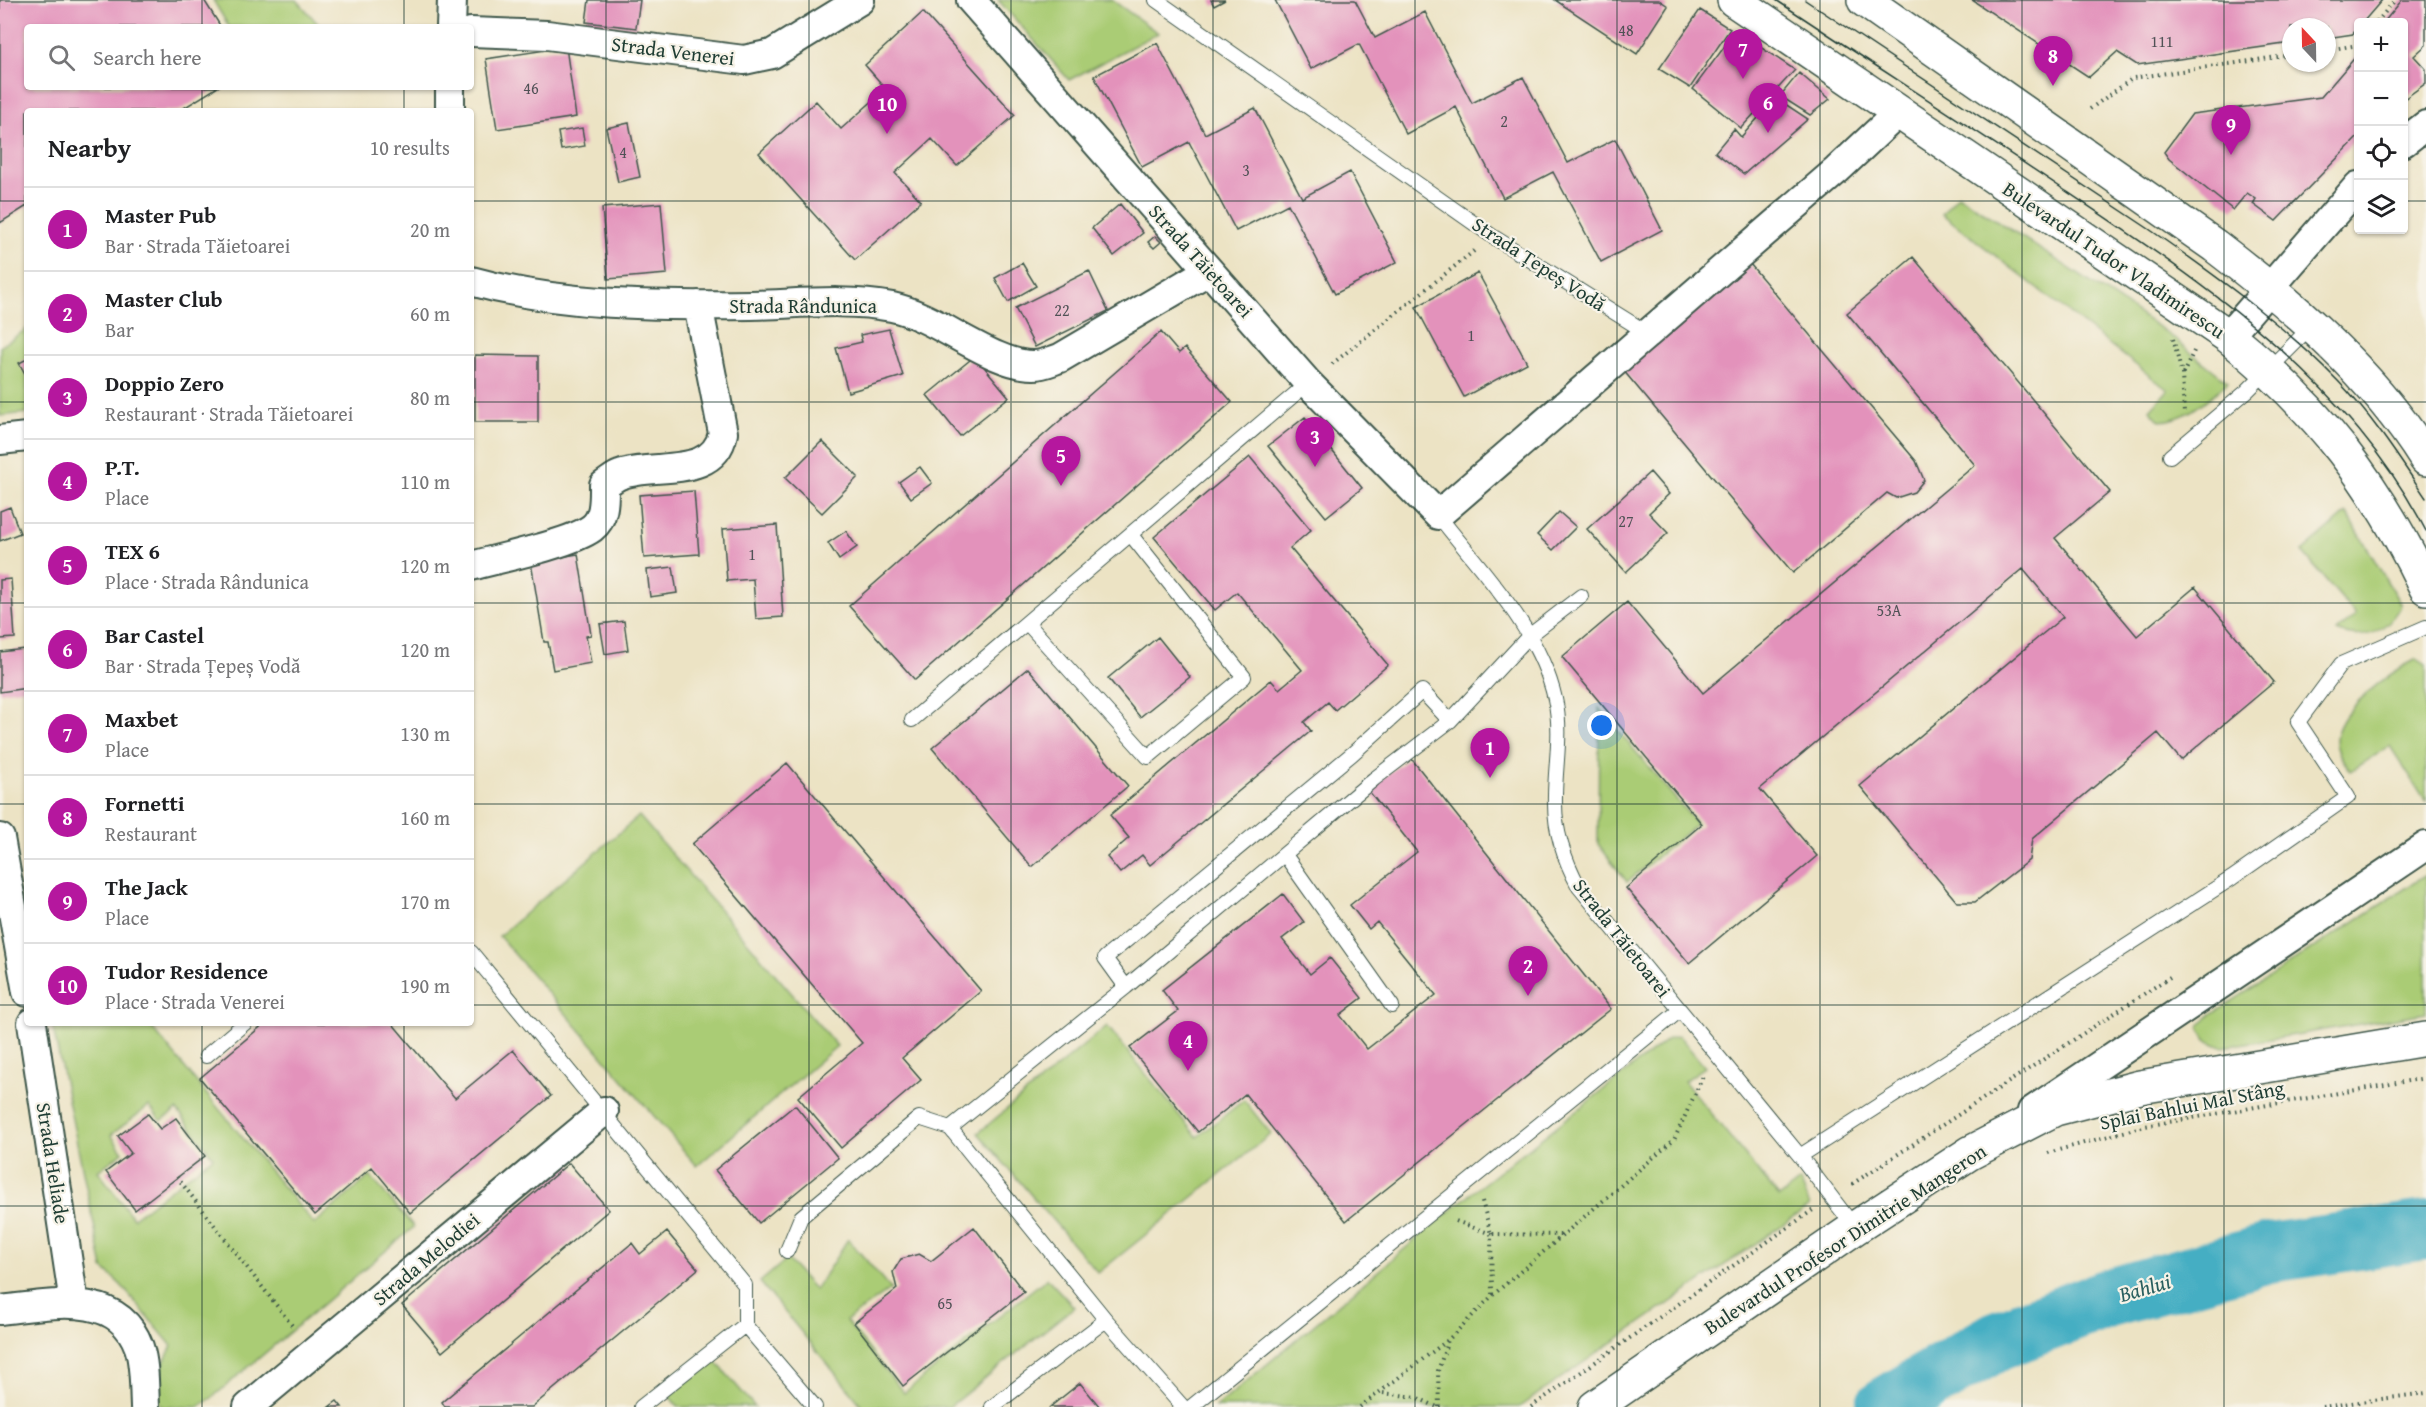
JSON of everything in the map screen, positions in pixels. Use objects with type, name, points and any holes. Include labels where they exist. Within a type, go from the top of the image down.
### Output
[{"type":"main road","name":"Bulevardul Tudor Vladimirescu","points":[[1734,0],[1899,112],[2020,198],[2228,336],[2270,369],[2321,424],[2367,480],[2411,556],[2426,588]]},
{"type":"main road","points":[[1864,0],[2270,287],[2312,326],[2383,403],[2426,459]]},
{"type":"main road","name":"Bulevardul Profesor Dimitrie Mangeron","points":[[1595,1407],[1855,1228],[1970,1153],[2055,1109],[2140,1087],[2426,1039]]},
{"type":"street","points":[[451,24],[452,0]]},
{"type":"street","name":"Strada Venerei","points":[[474,32],[537,34],[744,60],[772,54],[860,0]]},
{"type":"street","name":"Strada Tăietoarei","points":[[972,0],[1308,383],[1438,515]]},
{"type":"street","points":[[450,90],[450,108]]},
{"type":"street","points":[[1438,515],[1648,334],[1899,112]]},
{"type":"street","points":[[2408,138],[2426,125]]},
{"type":"street","points":[[2228,336],[2354,191]]},
{"type":"street","name":"Strada Rândunica","points":[[474,282],[501,290],[587,301],[698,306],[856,303],[891,307],[921,315],[1008,359],[1033,365],[1060,358],[1208,271]]},
{"type":"street","points":[[474,566],[569,538],[593,527],[603,509],[604,485],[619,475],[692,464],[705,461],[714,454],[721,445],[723,433],[698,306]]},
{"type":"street","points":[[0,441],[24,437]]},
{"type":"street","points":[[0,838],[10,943],[24,983]]},
{"type":"street","points":[[1970,1153],[2426,846]]},
{"type":"street","name":"Strada Heliade","points":[[32,1026],[74,1303]]},
{"type":"street","name":"Strada Melodiei","points":[[248,1407],[604,1112]]},
{"type":"street","points":[[0,1310],[74,1303],[95,1305],[118,1317],[129,1329],[139,1348],[145,1407]]},
{"type":"lane","name":"Strada Țepeș Vodă","points":[[1156,0],[1492,236],[1648,334]]},
{"type":"lane","points":[[2408,151],[2426,146]]},
{"type":"lane","points":[[2170,456],[2247,392],[2312,326]]},
{"type":"lane","points":[[912,720],[1028,624],[1308,383]]},
{"type":"lane","name":"Strada Tăietoarei","points":[[1438,515],[1529,636],[1549,677],[1559,723],[1554,806],[1559,844],[1579,887],[1800,1156],[1855,1228]]},
{"type":"lane","points":[[1028,624],[1148,757],[1244,676],[1131,534]]},
{"type":"lane","points":[[950,1128],[1126,987],[1374,779],[1450,721],[1529,636],[1581,596]]},
{"type":"lane","points":[[1800,1156],[2232,878],[2348,797],[2298,722],[2341,664],[2426,627]]},
{"type":"lane","points":[[1126,987],[1105,958],[1352,754],[1422,691],[1450,721]]},
{"type":"lane","points":[[1285,855],[1392,1006]]},
{"type":"lane","points":[[474,956],[745,1285],[745,1325],[815,1407]]},
{"type":"lane","points":[[1191,1407],[1475,1174],[1679,1011]]},
{"type":"lane","points":[[206,1056],[241,1026]]},
{"type":"lane","points":[[788,1251],[801,1217],[919,1118],[950,1128],[1106,1320],[1183,1407]]},
{"type":"lane","points":[[992,1407],[1106,1320]]},
{"type":"lane","points":[[641,1407],[745,1325]]},
{"type":"path","points":[[2380,18],[2395,0]]},
{"type":"path","points":[[2336,49],[2354,46]]},
{"type":"path","points":[[2090,109],[2133,78],[2282,56]]},
{"type":"path","points":[[1308,383],[1492,236]]},
{"type":"path","points":[[2171,334],[2182,374],[2186,442]]},
{"type":"path","points":[[2182,374],[2196,346]]},
{"type":"path","points":[[1360,1407],[1382,1393],[1448,1340],[1492,1295],[1674,1140],[1714,1052]]},
{"type":"path","name":"Splai Bahlui Mal Stâng","points":[[2044,1155],[2145,1126],[2426,1078]]},
{"type":"path","points":[[1475,1174],[1491,1234],[1492,1295]]},
{"type":"path","points":[[177,1177],[292,1326]]},
{"type":"path","points":[[1430,1212],[1491,1234],[1562,1235]]},
{"type":"path","points":[[1382,1393],[1416,1397],[1438,1407],[1438,1371],[1448,1340]]},
{"type":"path","points":[[2322,1407],[2426,1393]]},
{"type":"green space","points":[[213,0],[297,0],[318,24],[227,24]]},
{"type":"green space","points":[[998,0],[1112,0],[1158,33],[1069,80]]},
{"type":"green space","points":[[1958,195],[2163,330],[2228,382],[2188,413],[2160,421],[2150,410],[2168,390],[1942,214]]},
{"type":"green space","points":[[24,331],[24,413],[0,416],[0,347]]},
{"type":"green space","points":[[2347,513],[2401,605],[2382,627],[2366,635],[2357,636],[2337,631],[2356,615],[2302,552]]},
{"type":"green space","points":[[2417,659],[2426,665],[2426,802],[2390,746],[2351,771],[2339,754],[2336,742],[2338,730],[2355,705],[2380,682]]},
{"type":"green space","points":[[1599,708],[1697,824],[1627,882],[1598,844]]},
{"type":"green space","points":[[639,816],[837,1046],[697,1166],[499,936]]},
{"type":"green space","points":[[2426,875],[2426,1013],[2222,1047],[2206,1040],[2199,1028],[2209,1016]]},
{"type":"green space","points":[[53,1026],[150,1026],[314,1224],[370,1176],[414,1227],[213,1397],[198,1407],[162,1407],[158,1401],[161,1368],[172,1346],[121,1285],[103,1268]],"holes":[[[149,1106],[161,1121],[177,1110],[213,1157],[133,1218],[98,1171],[123,1152],[111,1135]]]},
{"type":"green space","points":[[1107,1026],[1197,1137],[1244,1100],[1271,1134],[1098,1273],[978,1133]]},
{"type":"green space","points":[[1679,1036],[1705,1067],[1684,1081],[1779,1197],[1800,1181],[1810,1206],[1519,1407],[1216,1407],[1464,1199],[1668,1039]]},
{"type":"green space","points":[[848,1239],[891,1289],[846,1321],[904,1393],[1047,1278],[1074,1307],[949,1407],[863,1407],[760,1282],[787,1259],[815,1290]]},
{"type":"green space","points":[[712,1357],[755,1407],[678,1407],[668,1395]]},
{"type":"building","points":[[0,0],[204,0],[219,24],[24,24],[24,90],[213,90],[184,108],[24,108],[24,208],[0,223]]},
{"type":"building","points":[[589,0],[640,0],[636,28],[586,22]]},
{"type":"building","points":[[1211,0],[1225,0],[1214,6]]},
{"type":"building","points":[[1275,0],[1355,0],[1375,38],[1425,12],[1472,103],[1523,77],[1568,163],[1615,139],[1662,230],[1601,262],[1553,172],[1503,198],[1456,107],[1406,134],[1359,44],[1311,69]]},
{"type":"building","points":[[1555,0],[1659,0],[1668,6],[1637,54]]},
{"type":"building","points":[[1972,0],[2382,0],[2366,18],[2354,18],[2353,34],[2336,37],[2336,18],[2282,18],[2282,44],[2137,65],[2117,52],[2089,77]]},
{"type":"building","points":[[2402,0],[2426,0],[2426,45],[2414,56],[2426,69],[2426,83],[2408,96],[2408,18],[2387,18]]},
{"type":"building","points":[[1700,10],[1730,29],[1690,88],[1659,69]]},
{"type":"building","points":[[923,12],[1015,115],[957,166],[932,139],[895,173],[921,201],[855,260],[759,153],[816,101],[841,129],[886,89],[865,65]]},
{"type":"building","points":[[1736,31],[1795,70],[1741,128],[1693,89]]},
{"type":"building","points":[[1157,43],[1205,134],[1255,108],[1302,198],[1350,172],[1397,262],[1335,294],[1288,204],[1236,231],[1189,142],[1142,167],[1094,76]]},
{"type":"building","points":[[566,47],[576,117],[497,129],[486,59]]},
{"type":"building","points":[[2354,59],[2354,141],[2276,221],[2253,204],[2256,199],[2247,193],[2233,210],[2169,159],[2164,152],[2192,114],[2321,97]]},
{"type":"building","points":[[1799,73],[1830,99],[1810,115],[1780,96]]},
{"type":"building","points":[[1776,98],[1808,119],[1744,174],[1715,152],[1734,129],[1741,137]]},
{"type":"building","points":[[629,123],[640,177],[618,182],[606,128]]},
{"type":"building","points":[[582,128],[585,146],[561,150],[558,132]]},
{"type":"building","points":[[661,203],[667,274],[608,279],[602,208]]},
{"type":"building","points":[[1120,204],[1143,233],[1114,256],[1092,228]]},
{"type":"building","points":[[1155,236],[1161,242],[1154,248],[1148,242]]},
{"type":"building","points":[[1913,257],[2110,492],[2055,538],[2137,636],[2195,587],[2274,682],[2181,760],[2158,733],[2032,839],[2029,860],[1975,902],[1957,902],[1860,786],[2063,617],[2023,569],[1760,789],[1817,856],[1689,963],[1626,888],[1702,824],[1562,657],[1627,602],[1703,693],[1975,465],[1847,313]]},
{"type":"building","points":[[1022,263],[1036,286],[1008,302],[995,278]]},
{"type":"building","points":[[1750,264],[1916,461],[1924,480],[1914,492],[1896,498],[1887,493],[1793,573],[1623,370]]},
{"type":"building","points":[[1089,271],[1108,311],[1035,347],[1015,308]]},
{"type":"building","points":[[1478,273],[1527,363],[1464,397],[1416,307]]},
{"type":"building","points":[[889,329],[903,376],[848,392],[836,348],[862,342],[860,335]]},
{"type":"building","points":[[1161,332],[1179,353],[1185,348],[1232,402],[915,680],[849,606]]},
{"type":"building","points":[[475,355],[538,356],[538,422],[475,422]]},
{"type":"building","points":[[975,356],[1009,397],[960,436],[927,395]]},
{"type":"building","points":[[24,360],[24,372],[19,363]]},
{"type":"building","points":[[1305,417],[1362,488],[1326,517],[1268,446]]},
{"type":"building","points":[[822,441],[858,477],[822,513],[785,478]]},
{"type":"building","points":[[1250,457],[1311,530],[1290,548],[1388,665],[1335,710],[1328,702],[1304,722],[1311,731],[1150,865],[1142,855],[1120,873],[1107,857],[1129,838],[1110,815],[1271,680],[1279,689],[1302,670],[1237,592],[1215,610],[1154,537]]},
{"type":"building","points":[[920,467],[932,483],[911,498],[899,482]]},
{"type":"building","points":[[1650,472],[1669,494],[1649,513],[1668,533],[1626,572],[1587,529]]},
{"type":"building","points":[[694,491],[699,554],[644,558],[639,495]]},
{"type":"building","points":[[10,507],[20,533],[0,541],[0,511]]},
{"type":"building","points":[[1559,512],[1576,527],[1553,550],[1537,535]]},
{"type":"building","points":[[777,525],[783,617],[756,619],[753,579],[727,581],[723,529]]},
{"type":"building","points":[[846,531],[857,547],[839,560],[828,543]]},
{"type":"building","points":[[578,554],[591,635],[586,636],[591,663],[553,670],[548,642],[544,642],[531,562]]},
{"type":"building","points":[[673,567],[677,593],[650,597],[647,570]]},
{"type":"building","points":[[11,579],[15,638],[0,639],[0,580]]},
{"type":"building","points":[[624,621],[628,650],[605,654],[600,624]]},
{"type":"building","points":[[1158,637],[1190,677],[1140,717],[1108,678]]},
{"type":"building","points":[[24,649],[24,688],[0,692],[0,652]]},
{"type":"building","points":[[1028,668],[1128,786],[1032,867],[932,748]]},
{"type":"building","points":[[1410,757],[1611,1009],[1346,1221],[1245,1094],[1198,1132],[1130,1048],[1178,1011],[1162,990],[1283,894],[1304,922],[1282,939],[1310,974],[1330,958],[1362,998],[1340,1015],[1367,1049],[1436,995],[1377,922],[1369,929],[1350,905],[1417,852],[1368,790]]},
{"type":"building","points":[[787,763],[981,991],[902,1058],[921,1080],[841,1148],[798,1097],[862,1043],[692,844]]},
{"type":"building","points":[[261,1026],[395,1026],[455,1098],[513,1050],[551,1096],[410,1213],[372,1167],[315,1215],[200,1078]]},
{"type":"building","points":[[795,1105],[838,1158],[759,1223],[715,1170]]},
{"type":"building","points":[[148,1114],[160,1129],[176,1118],[205,1156],[135,1210],[106,1172],[131,1153],[118,1136]]},
{"type":"building","points":[[569,1163],[609,1210],[442,1352],[402,1305]]},
{"type":"building","points":[[974,1227],[1024,1292],[903,1386],[854,1323],[897,1289],[893,1272],[901,1259],[919,1254],[931,1261]]},
{"type":"building","points":[[667,1232],[698,1269],[532,1407],[445,1407],[442,1402],[632,1243],[640,1254]]},
{"type":"building","points":[[1080,1383],[1100,1407],[1050,1407]]},
{"type":"building","points":[[337,1401],[342,1407],[329,1407]]},
{"type":"waterway","name":"Bahlui","points":[[1885,1407],[1997,1341],[2106,1299],[2269,1253],[2426,1230]]},
{"type":"tram line","points":[[1776,0],[2165,258],[2266,336],[2312,379],[2355,425],[2393,476],[2426,531]]},
{"type":"tram line","points":[[1805,0],[2149,229],[2247,300],[2294,339],[2350,394],[2385,438],[2426,498]]},
{"type":"place","name":"Maxbet","points":[[1743,79]]},
{"type":"place","name":"Fornetti","points":[[2053,86]]},
{"type":"place","name":"Bar Castel","points":[[1768,133]]},
{"type":"place","name":"Tudor Residence","points":[[887,134]]},
{"type":"place","name":"The Jack","points":[[2231,155]]},
{"type":"place","name":"Doppio Zero","points":[[1315,467]]},
{"type":"place","name":"TEX 6","points":[[1061,486]]},
{"type":"place","name":"Master Pub","points":[[1490,778]]},
{"type":"place","name":"Master Club","points":[[1528,996]]},
{"type":"place","name":"P.T.","points":[[1188,1071]]}]
